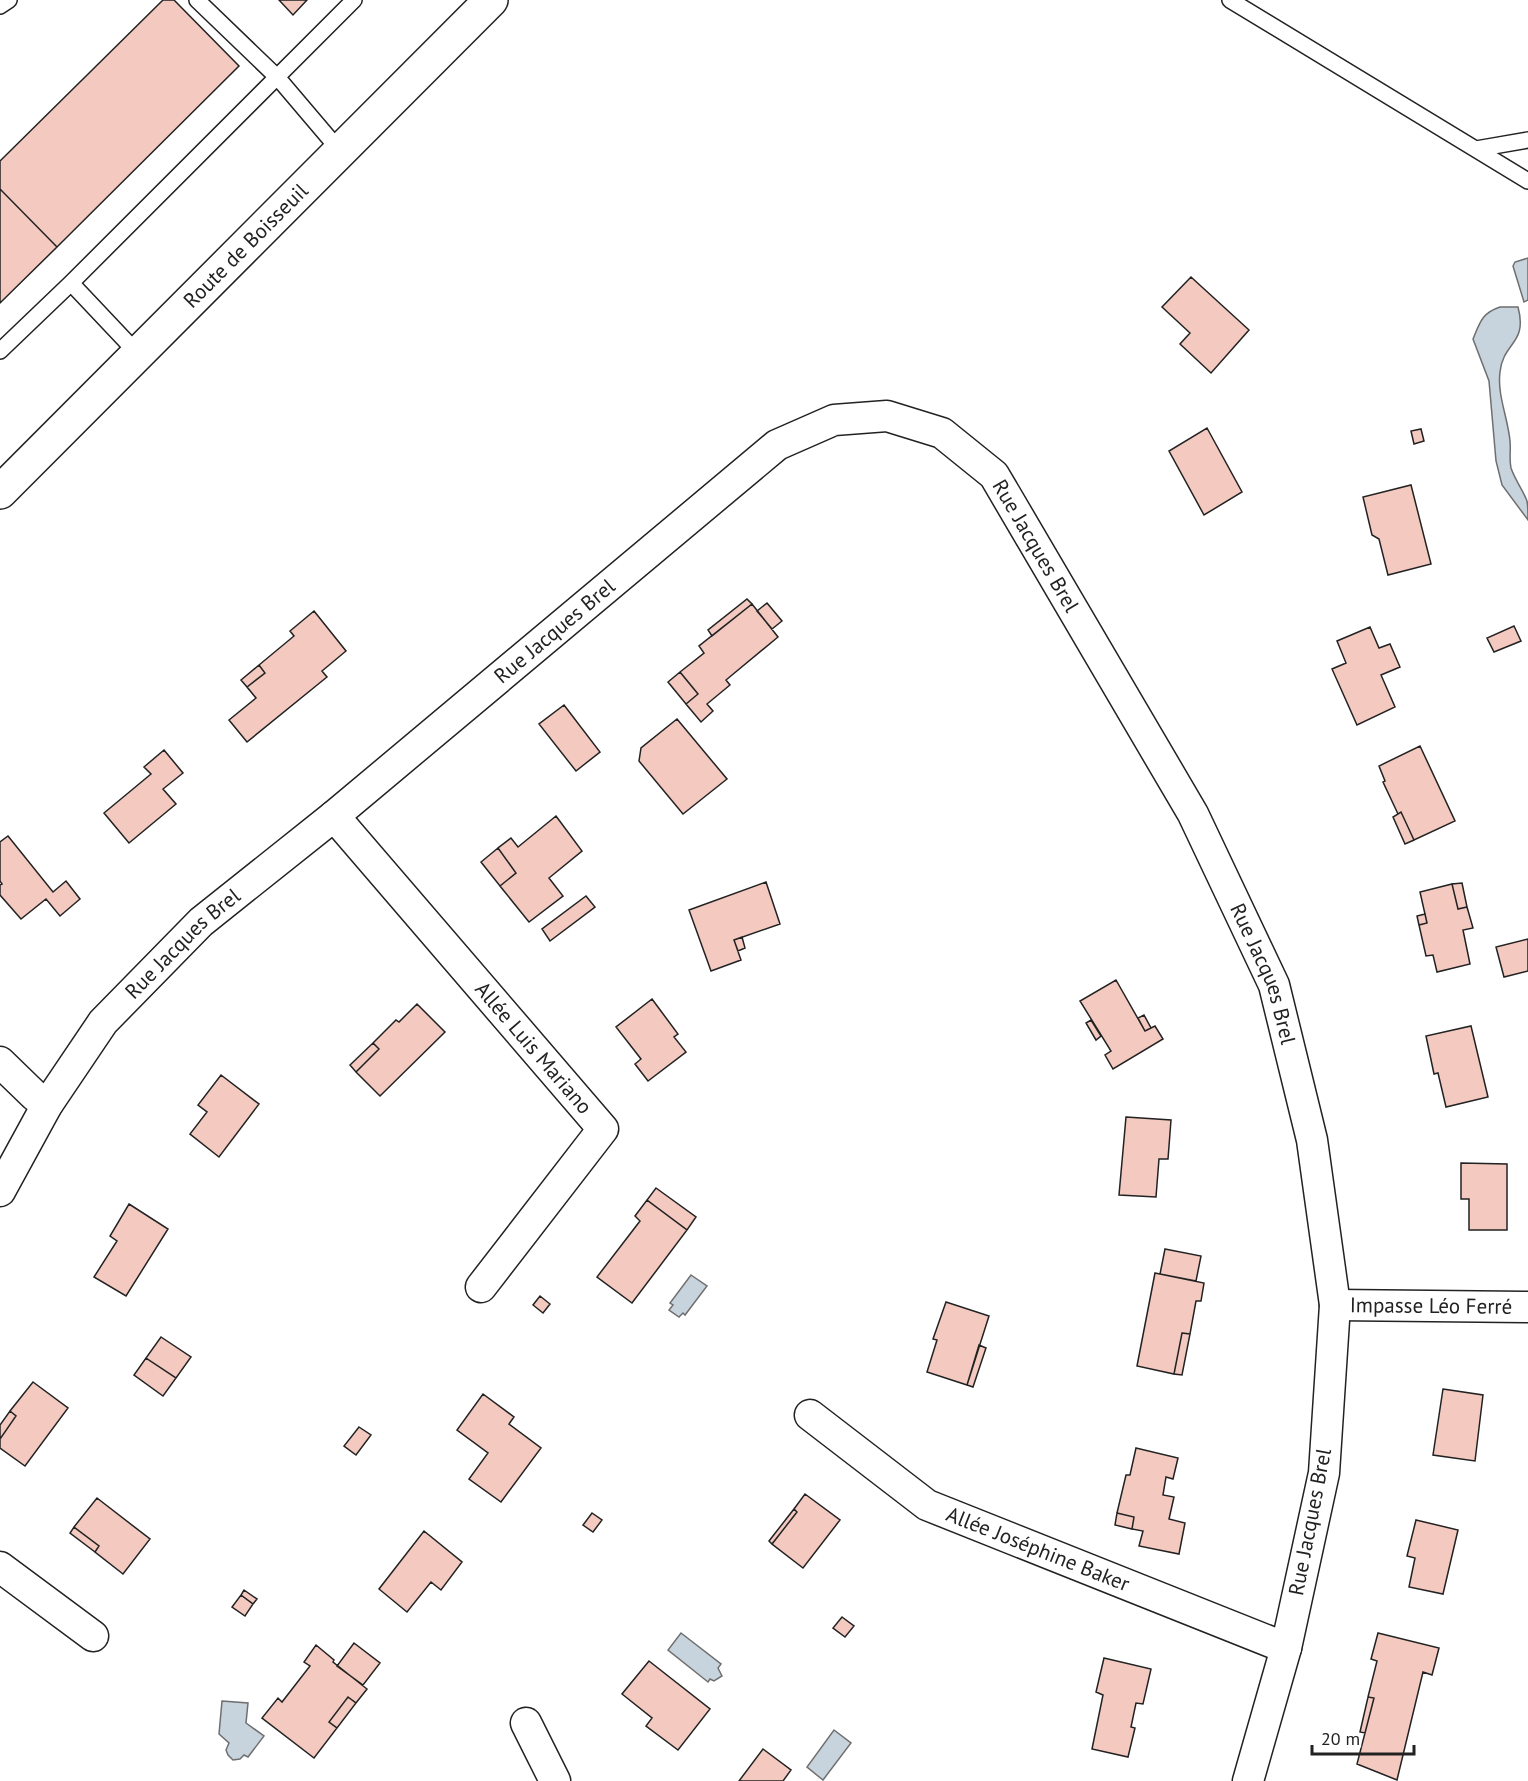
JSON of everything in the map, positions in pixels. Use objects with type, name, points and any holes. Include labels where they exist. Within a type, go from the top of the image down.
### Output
[{"type":"main road","name":"Route de Boisseuil","points":[[0,492],[492,0]]},
{"type":"street","name":"Rue Jacques Brel","points":[[0,1191],[47,1104],[103,1022],[201,922],[334,816],[777,445],[834,420],[877,416],[887,416],[942,433],[994,475],[1192,814],[1274,985],[1312,1140],[1335,1305],[1324,1473],[1286,1648],[1248,1781]]},
{"type":"street","name":"Allée Luis Mariano","points":[[334,816],[603,1129],[481,1287]]},
{"type":"street","points":[[0,1062],[34,1095],[47,1104]]},
{"type":"street","name":"Impasse Léo Ferré","points":[[1335,1305],[1528,1307]]},
{"type":"street","name":"Allée Joséphine Baker","points":[[810,1415],[927,1505],[1286,1648]]},
{"type":"street","points":[[0,1567],[93,1636]]},
{"type":"street","points":[[526,1723],[555,1781]]},
{"type":"lane","points":[[0,6],[9,0]]},
{"type":"lane","points":[[0,351],[278,78],[354,0]]},
{"type":"lane","points":[[1230,0],[1528,181]]},
{"type":"lane","points":[[205,3],[278,78],[340,151]]},
{"type":"lane","points":[[1476,149],[1528,140]]},
{"type":"lane","points":[[71,283],[139,355]]},
{"type":"shaded area","points":[[1528,258],[1528,300],[1524,302],[1513,266],[1515,262]]},
{"type":"shaded area","points":[[1500,307],[1518,307],[1520,319],[1520,329],[1502,362],[1499,381],[1509,432],[1511,468],[1527,501],[1528,520],[1502,485],[1496,461],[1489,381],[1473,339],[1485,315]]},
{"type":"shaded area","points":[[691,1275],[707,1286],[685,1315],[683,1313],[679,1317],[669,1310],[673,1305],[670,1303]]},
{"type":"shaded area","points":[[681,1633],[721,1664],[718,1668],[722,1676],[714,1681],[710,1679],[708,1682],[668,1650]]},
{"type":"shaded area","points":[[222,1701],[248,1703],[246,1723],[264,1736],[248,1757],[244,1755],[240,1759],[233,1760],[228,1755],[226,1750],[229,1743],[219,1734]]},
{"type":"shaded area","points":[[834,1730],[851,1743],[823,1780],[807,1767]]},
{"type":"building","points":[[163,0],[174,0],[239,66],[57,247],[0,189],[0,161]]},
{"type":"building","points":[[279,0],[307,0],[293,15]]},
{"type":"building","points":[[0,189],[57,247],[0,303]]},
{"type":"building","points":[[1191,277],[1249,330],[1211,373],[1180,344],[1190,333],[1162,307]]},
{"type":"building","points":[[1207,428],[1242,492],[1204,515],[1169,451]]},
{"type":"building","points":[[1421,429],[1424,441],[1414,444],[1411,431]]},
{"type":"building","points":[[1411,485],[1431,564],[1388,575],[1379,539],[1372,535],[1363,497]]},
{"type":"building","points":[[747,599],[752,604],[712,636],[708,630]]},
{"type":"building","points":[[767,603],[782,621],[772,629],[757,611]]},
{"type":"building","points":[[752,604],[778,637],[726,680],[730,685],[707,704],[713,711],[701,722],[686,704],[698,694],[680,672],[704,653],[699,646]]},
{"type":"building","points":[[314,611],[346,651],[322,671],[327,677],[247,742],[229,720],[256,698],[247,687],[265,673],[259,665],[294,636],[290,631]]},
{"type":"building","points":[[1514,626],[1521,641],[1494,652],[1487,638]]},
{"type":"building","points":[[1370,627],[1379,648],[1390,644],[1400,667],[1381,675],[1395,707],[1357,725],[1332,669],[1346,663],[1337,641]]},
{"type":"building","points":[[259,665],[265,673],[247,687],[241,680]]},
{"type":"building","points":[[680,672],[698,694],[686,704],[668,682]]},
{"type":"building","points":[[564,705],[600,752],[576,771],[539,724]]},
{"type":"building","points":[[677,719],[727,779],[683,814],[639,761],[641,748]]},
{"type":"building","points":[[1420,746],[1455,821],[1414,840],[1401,812],[1398,814],[1383,782],[1385,781],[1379,766]]},
{"type":"building","points":[[164,750],[183,773],[163,789],[176,804],[129,843],[104,813],[151,774],[144,767]]},
{"type":"building","points":[[1401,812],[1414,840],[1405,844],[1393,817]]},
{"type":"building","points":[[556,816],[582,851],[549,878],[563,896],[529,922],[500,886],[516,873],[498,848],[511,838],[518,847]]},
{"type":"building","points":[[8,836],[53,892],[66,881],[80,899],[60,916],[46,899],[21,919],[0,895],[2,884],[0,881],[0,842]]},
{"type":"building","points":[[498,848],[516,873],[500,886],[481,862]]},
{"type":"building","points":[[766,882],[780,924],[734,940],[741,960],[711,971],[689,910]]},
{"type":"building","points":[[1462,883],[1467,907],[1458,909],[1452,884]]},
{"type":"building","points":[[1452,884],[1458,909],[1467,907],[1473,928],[1463,930],[1470,964],[1437,972],[1433,955],[1426,956],[1419,925],[1427,923],[1420,892]]},
{"type":"building","points":[[586,896],[595,907],[550,941],[542,929]]},
{"type":"building","points":[[1425,914],[1427,923],[1419,925],[1417,916]]},
{"type":"building","points":[[742,937],[745,948],[738,951],[734,940]]},
{"type":"building","points":[[1528,939],[1528,971],[1504,977],[1496,947]]},
{"type":"building","points":[[1116,980],[1145,1031],[1155,1026],[1163,1039],[1113,1069],[1105,1055],[1111,1051],[1080,1001]]},
{"type":"building","points":[[652,999],[678,1034],[674,1037],[686,1052],[648,1081],[635,1064],[641,1059],[616,1027]]},
{"type":"building","points":[[417,1004],[445,1032],[380,1096],[356,1072],[379,1049],[373,1043],[396,1020],[399,1022]]},
{"type":"building","points":[[1144,1015],[1151,1028],[1145,1031],[1138,1018]]},
{"type":"building","points":[[1091,1020],[1101,1036],[1096,1040],[1086,1023]]},
{"type":"building","points":[[1471,1026],[1488,1097],[1446,1107],[1438,1073],[1434,1074],[1426,1036]]},
{"type":"building","points":[[373,1043],[379,1049],[356,1072],[350,1065]]},
{"type":"building","points":[[221,1075],[259,1104],[219,1157],[190,1134],[207,1112],[198,1105]]},
{"type":"building","points":[[1126,1117],[1171,1120],[1168,1159],[1159,1159],[1156,1197],[1119,1195]]},
{"type":"building","points":[[1461,1163],[1507,1164],[1507,1230],[1469,1230],[1469,1199],[1461,1199]]},
{"type":"building","points":[[656,1188],[696,1217],[687,1230],[647,1200]]},
{"type":"building","points":[[647,1200],[687,1230],[632,1303],[597,1277],[640,1221],[635,1216]]},
{"type":"building","points":[[129,1204],[168,1229],[126,1296],[94,1277],[117,1241],[110,1236]]},
{"type":"building","points":[[1165,1249],[1201,1256],[1196,1281],[1160,1274]]},
{"type":"building","points":[[1155,1273],[1204,1283],[1201,1301],[1196,1301],[1190,1334],[1182,1333],[1174,1374],[1137,1366]]},
{"type":"building","points":[[540,1296],[550,1304],[543,1313],[533,1305]]},
{"type":"building","points":[[946,1302],[989,1316],[967,1385],[927,1372],[937,1340],[933,1339]]},
{"type":"building","points":[[1182,1333],[1190,1334],[1182,1375],[1174,1374]]},
{"type":"building","points":[[161,1337],[191,1357],[176,1378],[146,1358]]},
{"type":"building","points":[[979,1345],[986,1348],[973,1387],[967,1385]]},
{"type":"building","points":[[146,1358],[176,1378],[163,1396],[134,1375]]},
{"type":"building","points":[[33,1382],[68,1408],[25,1466],[0,1448],[0,1439],[16,1416],[10,1411]]},
{"type":"building","points":[[1443,1389],[1483,1395],[1475,1461],[1433,1455]]},
{"type":"building","points":[[483,1394],[514,1417],[509,1424],[541,1448],[501,1502],[469,1479],[488,1453],[457,1430]]},
{"type":"building","points":[[10,1411],[16,1416],[0,1439],[0,1425]]},
{"type":"building","points":[[359,1427],[371,1435],[356,1455],[344,1446]]},
{"type":"building","points":[[1136,1448],[1178,1458],[1173,1479],[1166,1477],[1163,1495],[1174,1497],[1169,1519],[1185,1523],[1179,1554],[1139,1546],[1143,1531],[1132,1529],[1134,1517],[1117,1513],[1126,1475],[1130,1475]]},
{"type":"building","points":[[805,1494],[840,1520],[803,1568],[772,1544],[797,1512],[794,1509]]},
{"type":"building","points":[[97,1498],[150,1539],[123,1574],[95,1552],[99,1546],[74,1527]]},
{"type":"building","points":[[794,1509],[797,1512],[772,1544],[769,1541]]},
{"type":"building","points":[[592,1513],[602,1520],[593,1532],[583,1525]]},
{"type":"building","points":[[1117,1513],[1134,1517],[1132,1529],[1115,1525]]},
{"type":"building","points":[[1416,1520],[1458,1530],[1443,1594],[1409,1587],[1415,1558],[1407,1556]]},
{"type":"building","points":[[74,1527],[99,1546],[95,1552],[70,1533]]},
{"type":"building","points":[[424,1531],[462,1562],[441,1590],[431,1582],[407,1612],[379,1589]]},
{"type":"building","points":[[244,1590],[257,1599],[253,1604],[241,1595]]},
{"type":"building","points":[[241,1595],[253,1604],[245,1616],[232,1607]]},
{"type":"building","points":[[842,1617],[854,1626],[845,1637],[833,1628]]},
{"type":"building","points":[[1378,1633],[1439,1648],[1432,1675],[1423,1672],[1397,1780],[1357,1764],[1374,1698],[1368,1697],[1377,1661],[1371,1659]]},
{"type":"building","points":[[354,1643],[380,1663],[363,1685],[337,1666]]},
{"type":"building","points":[[316,1645],[367,1689],[356,1703],[348,1697],[329,1722],[337,1728],[314,1758],[262,1718],[278,1698],[282,1702],[310,1666],[304,1662]]},
{"type":"building","points":[[1104,1658],[1151,1669],[1143,1704],[1136,1703],[1131,1727],[1135,1728],[1128,1757],[1092,1749],[1103,1695],[1096,1692]]},
{"type":"building","points":[[649,1661],[710,1709],[678,1750],[646,1726],[652,1718],[622,1694]]},
{"type":"building","points":[[348,1697],[356,1703],[337,1728],[329,1722]]},
{"type":"building","points":[[1368,1697],[1374,1698],[1365,1733],[1360,1732]]},
{"type":"building","points":[[763,1749],[791,1770],[783,1781],[739,1781]]}]
